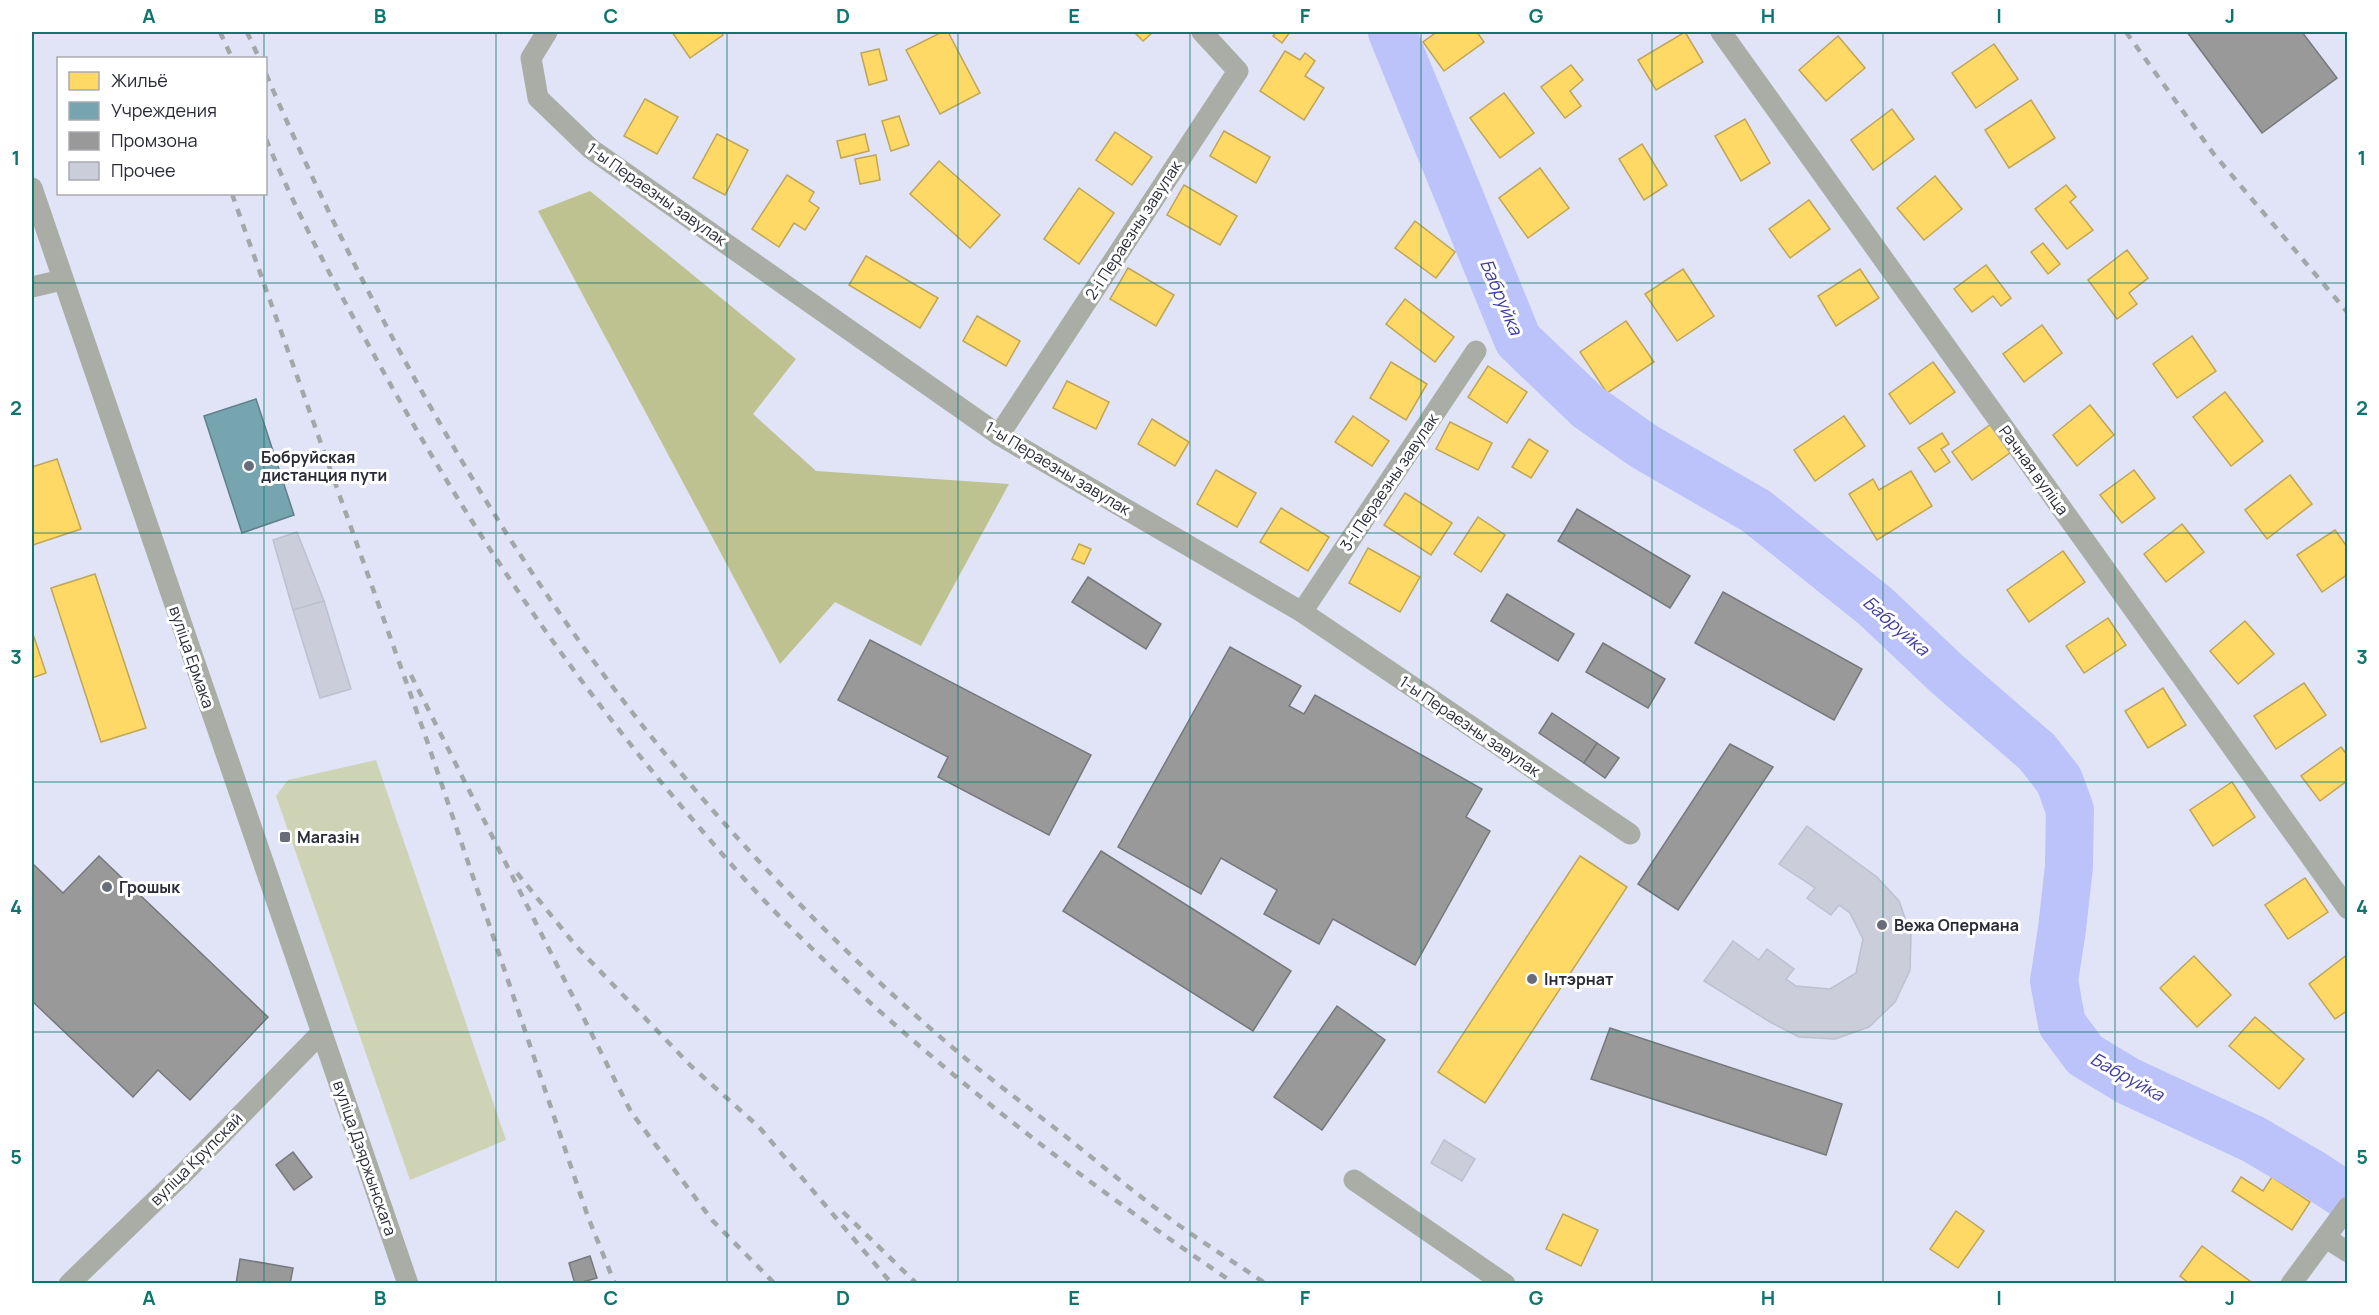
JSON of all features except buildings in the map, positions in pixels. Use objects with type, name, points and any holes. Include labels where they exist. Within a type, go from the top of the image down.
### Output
[{"type":"street","name":"1-ы Пераезны завулак","points":[[547,32],[531,58],[538,98],[591,149],[999,435],[1302,612],[1630,834]]},
{"type":"street","name":"2-і Пераезны завулак","points":[[999,435],[1238,71],[1202,32]]},
{"type":"street","name":"Рачная вуліца","points":[[1721,32],[2348,909]]},
{"type":"street","name":"вуліца Ермака","points":[[32,188],[321,1033]]},
{"type":"street","points":[[32,287],[62,280]]},
{"type":"street","name":"3-і Пераезны завулак","points":[[1302,612],[1476,351]]},
{"type":"street","name":"вуліца Крупскай","points":[[69,1284],[182,1174],[321,1033]]},
{"type":"street","name":"вуліца Дзяржынскага","points":[[321,1033],[408,1284]]},
{"type":"street","points":[[1354,1180],[1505,1284]]},
{"type":"street","points":[[2291,1284],[2343,1213]]},
{"type":"street","points":[[2326,1238],[2348,1252]]},
{"type":"green space","points":[[590,191],[796,359],[753,414],[816,471],[1009,484],[921,646],[835,602],[780,664],[538,211]]},
{"type":"green space","points":[[376,760],[506,1140],[410,1180],[276,796],[288,780]]},
{"type":"waterway","name":"Бабруйка","points":[[1392,32],[1518,340],[1588,407],[1645,447],[1756,511],[1875,606],[1947,674],[2037,752],[2059,780],[2070,810],[2069,866],[2054,981],[2062,1024],[2085,1055],[2128,1081],[2253,1139],[2348,1197]]},
{"type":"railway","points":[[220,32],[232,57]]},
{"type":"railway","points":[[247,32],[259,57]]},
{"type":"railway","points":[[2126,32],[2213,153],[2348,313]]},
{"type":"railway","points":[[267,76],[359,273],[410,371],[465,467],[524,560],[586,651],[653,739],[724,823],[782,886],[906,1007],[971,1063],[1149,1203],[1266,1284]]},
{"type":"railway","points":[[267,141],[306,228],[336,286],[448,483],[553,642],[630,744],[685,811],[788,925],[893,1023],[1003,1115],[1060,1159],[1235,1284]]},
{"type":"railway","points":[[232,195],[424,732],[588,1217],[615,1284]]},
{"type":"railway","points":[[411,675],[631,1112],[712,1220],[775,1284]]},
{"type":"railway","points":[[517,873],[576,946],[691,1066],[759,1127],[892,1284]]},
{"type":"railway","points":[[843,1212],[917,1284]]},
{"type":"place","name":"Бобруйская дистанция пути","points":[[249,466]]},
{"type":"place","name":"Магазін","points":[[285,837]]},
{"type":"place","name":"Грошык","points":[[107,887]]},
{"type":"place","name":"Вежа Опермана","points":[[1882,925]]},
{"type":"place","name":"Інтэрнат","points":[[1532,979]]}]
